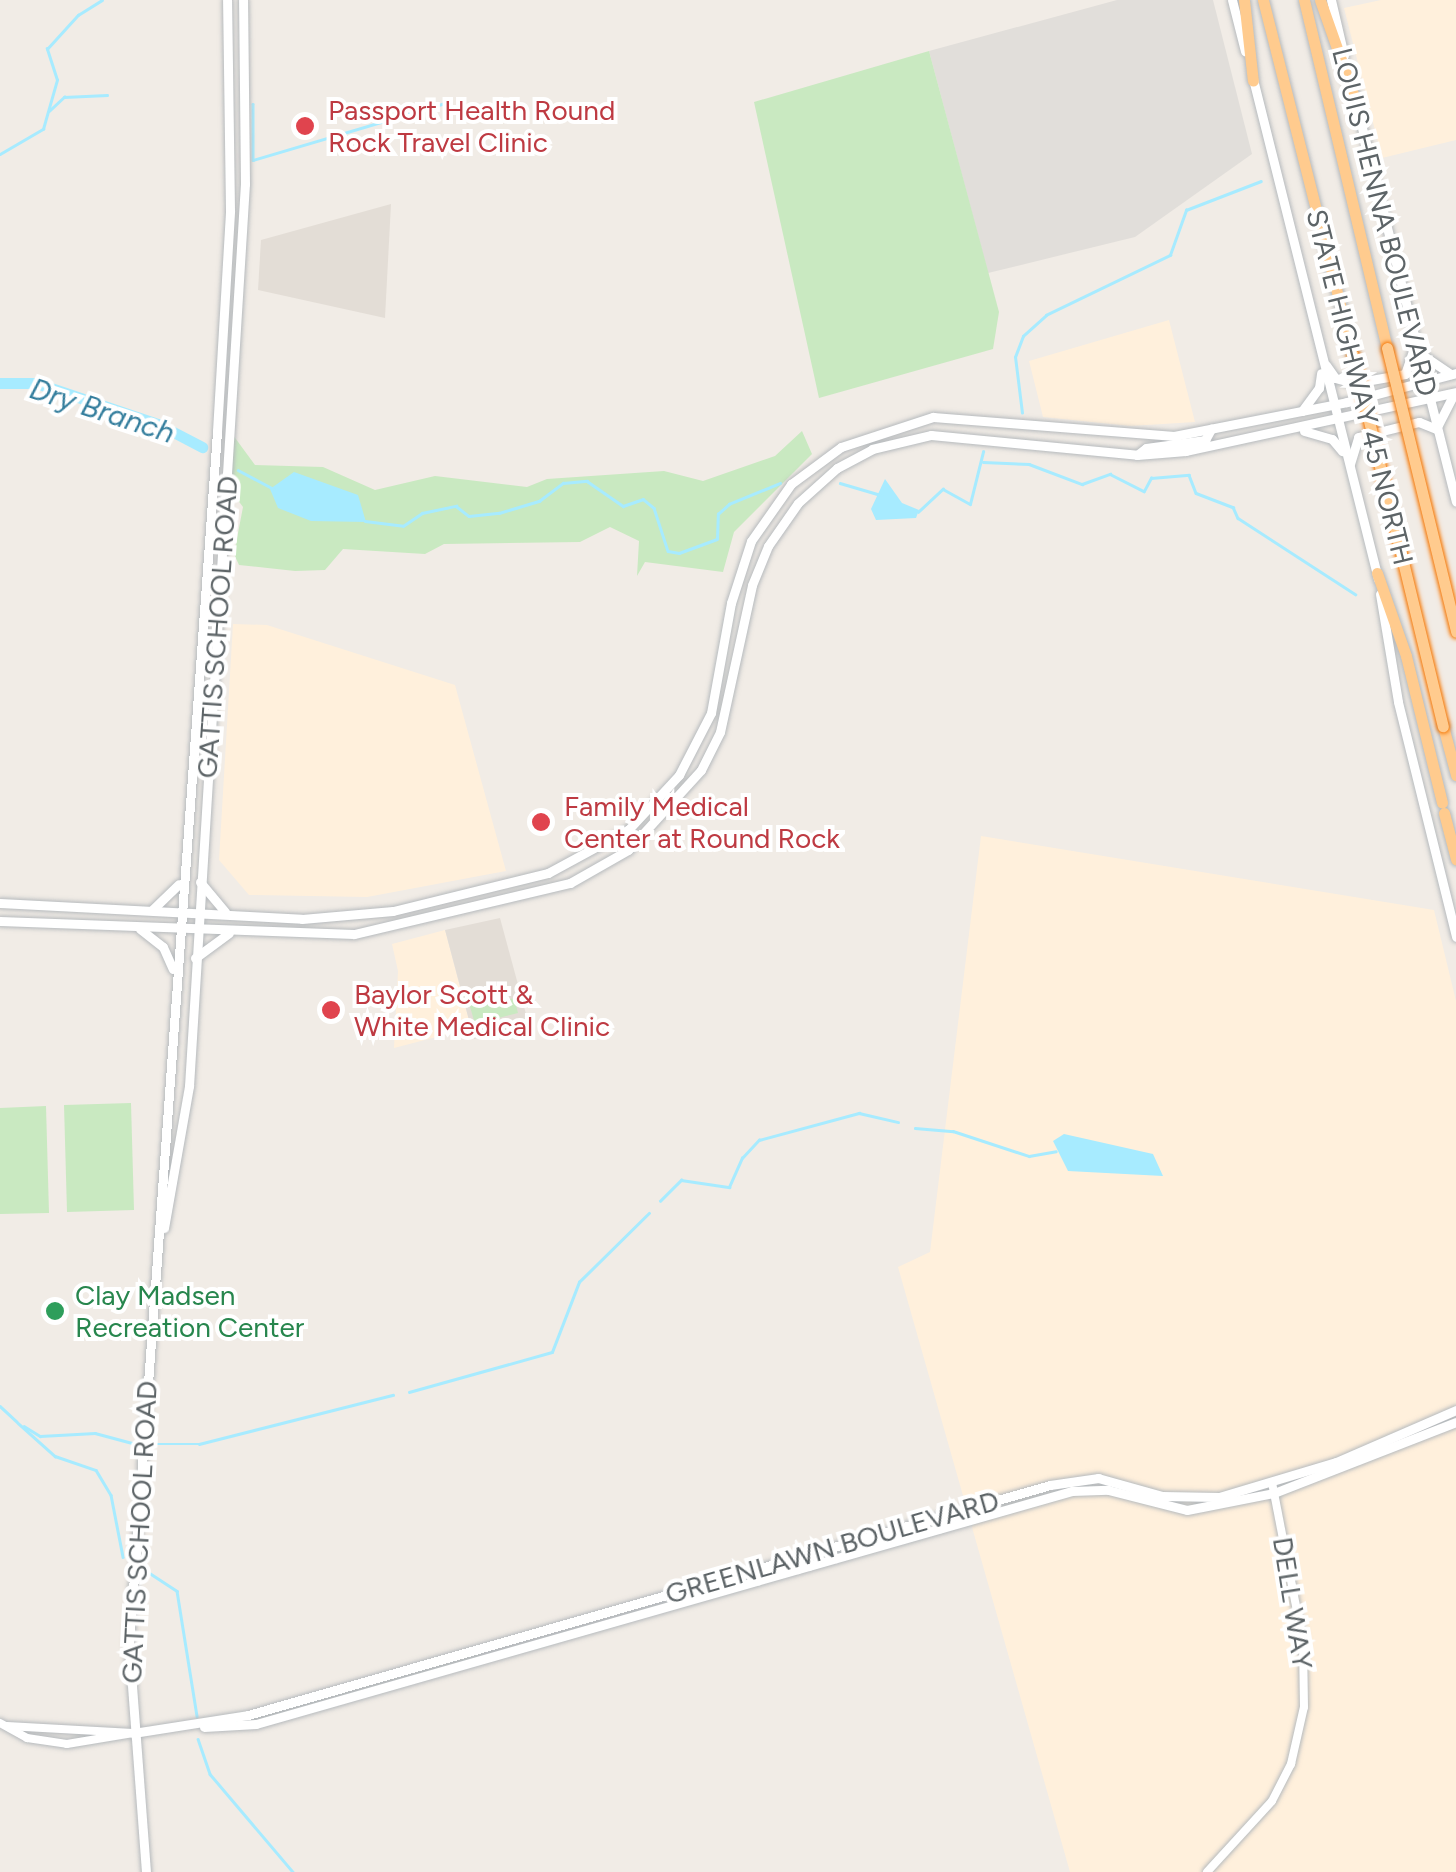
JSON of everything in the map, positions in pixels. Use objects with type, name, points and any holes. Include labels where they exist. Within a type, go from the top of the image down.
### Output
[{"type":"highway","points":[[1244,0],[1253,81]]},
{"type":"highway","name":"STATE HIGHWAY 45 NORTH","points":[[1263,0],[1456,775]]},
{"type":"highway","name":"STATE HIGHWAY 45 NORTH","points":[[1304,0],[1456,632]]},
{"type":"highway","points":[[1320,0],[1357,106]]},
{"type":"highway","points":[[1377,573],[1406,656],[1456,859]]},
{"type":"main road","name":"GATTIS SCHOOL ROAD","points":[[146,1872],[129,1644],[230,210],[227,0]]},
{"type":"main road","name":"GATTIS SCHOOL ROAD","points":[[158,1251],[185,1122],[245,184],[244,0]]},
{"type":"main road","points":[[1232,0],[1344,455],[1377,573],[1398,702],[1456,937]]},
{"type":"main road","name":"LOUIS HENNA BOULEVARD","points":[[1330,0],[1456,502]]},
{"type":"main road","points":[[1322,360],[1345,381],[1405,374],[1415,360],[1416,337]]},
{"type":"main road","points":[[1420,354],[1454,373]]},
{"type":"main road","points":[[1302,412],[1320,388],[1322,360]]},
{"type":"main road","points":[[0,903],[302,919],[393,911],[548,874],[629,829],[679,775],[711,713],[740,566],[772,505],[812,466],[873,432],[933,417],[1113,435],[1211,429],[1302,412],[1454,373]]},
{"type":"main road","points":[[0,921],[354,934],[455,915],[570,883],[628,850],[680,800],[720,732],[752,585],[768,546],[798,502],[837,468],[872,449],[932,434],[1137,455],[1302,430],[1455,392]]},
{"type":"main road","points":[[1350,472],[1358,437],[1419,422],[1436,429],[1455,392]]},
{"type":"main road","points":[[1137,455],[1146,448],[1205,440],[1211,429]]},
{"type":"main road","points":[[1302,430],[1332,439],[1344,455]]},
{"type":"main road","points":[[209,500],[219,511],[221,576]]},
{"type":"main road","points":[[200,881],[228,914]]},
{"type":"main road","points":[[152,910],[180,882]]},
{"type":"main road","points":[[138,927],[164,947],[175,974]]},
{"type":"main road","points":[[195,958],[232,932]]},
{"type":"main road","name":"GREENLAWN BOULEVARD","points":[[1273,1488],[1456,1410]]},
{"type":"main road","points":[[1428,1431],[1445,1413]]},
{"type":"main road","name":"GREENLAWN BOULEVARD","points":[[133,1733],[204,1726],[1050,1485],[1098,1478],[1198,1500],[1273,1488],[1456,1422]]},
{"type":"street","name":"DELL WAY","points":[[1207,1872],[1244,1838],[1281,1785],[1304,1707],[1302,1642],[1273,1488]]},
{"type":"street","name":"GREENLAWN BOULEVARD","points":[[3,1724],[27,1738],[67,1744],[122,1740],[133,1733]]},
{"type":"shaded area","points":[[1117,0],[1213,0],[1252,154],[1135,237],[988,273],[929,51]]},
{"type":"shaded area","points":[[1381,0],[1456,0],[1456,140],[1382,158],[1344,8]]},
{"type":"shaded area","points":[[391,204],[385,318],[258,290],[261,240]]},
{"type":"shaded area","points":[[1169,320],[1195,422],[1130,426],[1043,417],[1029,361]]},
{"type":"shaded area","points":[[233,624],[267,625],[455,685],[506,871],[367,897],[249,895],[219,860]]},
{"type":"shaded area","points":[[981,836],[1434,910],[1456,1001],[1456,1872],[1070,1872],[898,1267],[930,1252]]},
{"type":"shaded area","points":[[500,918],[529,1025],[474,1039],[445,930]]},
{"type":"shaded area","points":[[445,930],[471,1028],[394,1048],[398,971],[392,944]]},
{"type":"green space","points":[[929,51],[999,312],[993,349],[819,398],[754,102]]},
{"type":"green space","points":[[230,431],[255,465],[323,467],[375,490],[435,476],[527,487],[547,479],[664,471],[703,481],[775,456],[802,431],[812,454],[734,532],[723,572],[645,562],[637,576],[639,541],[610,527],[580,542],[444,544],[425,554],[343,549],[325,570],[295,571],[239,565],[234,554],[243,507],[225,483],[223,469]]},
{"type":"green space","points":[[492,986],[497,1003],[514,998],[518,1013],[475,1024],[466,993]]},
{"type":"green space","points":[[131,1103],[134,1210],[67,1212],[64,1105]]},
{"type":"green space","points":[[46,1106],[49,1213],[0,1214],[0,1108]]},
{"type":"water","points":[[294,472],[358,495],[366,522],[311,521],[278,508],[270,489]]},
{"type":"water","points":[[885,479],[902,503],[919,510],[916,518],[876,520],[871,509]]},
{"type":"water","points":[[1064,1134],[1153,1154],[1163,1176],[1068,1171],[1053,1141]]},
{"type":"waterway","points":[[0,154],[43,129],[57,80],[47,49],[78,15],[102,0]]},
{"type":"waterway","points":[[49,111],[64,97],[107,95]]},
{"type":"waterway","points":[[253,104],[253,160],[445,103]]},
{"type":"waterway","name":"Dry Branch","points":[[1022,413],[1015,357],[1023,336],[1046,315],[1170,255],[1186,210],[1261,181]]},
{"type":"waterway","name":"Dry Branch","points":[[0,383],[36,383],[158,424],[202,447]]},
{"type":"waterway","name":"Dry Branch","points":[[918,512],[943,489],[970,504],[983,452]]},
{"type":"waterway","points":[[983,462],[1029,464],[1082,484],[1110,474],[1144,491],[1151,478],[1189,475],[1196,493],[1233,507],[1238,518],[1355,594]]},
{"type":"waterway","name":"Dry Branch","points":[[238,470],[273,489]]},
{"type":"waterway","name":"Dry Branch","points":[[365,521],[403,526],[422,513],[456,506],[469,516],[499,513],[539,501],[563,483],[587,481],[623,506],[643,499],[654,508],[668,551],[679,553],[717,539],[718,514],[729,504],[780,483]]},
{"type":"waterway","name":"Dry Branch","points":[[840,483],[881,495]]},
{"type":"waterway","points":[[660,1201],[681,1180],[729,1187],[742,1158],[759,1140],[859,1113],[898,1122]]},
{"type":"waterway","points":[[915,1128],[953,1131],[1029,1156],[1056,1151]]},
{"type":"waterway","points":[[409,1392],[552,1352],[579,1282],[649,1213]]},
{"type":"waterway","points":[[154,1444],[199,1444],[393,1395]]},
{"type":"waterway","points":[[0,1406],[17,1422]]},
{"type":"waterway","points":[[18,1423],[55,1456],[96,1470],[111,1495],[123,1557]]},
{"type":"waterway","points":[[24,1426],[40,1436],[95,1433],[133,1443]]},
{"type":"waterway","points":[[142,1568],[177,1591],[197,1716]]},
{"type":"waterway","points":[[198,1739],[210,1774],[293,1872]]},
{"type":"place","name":"Passport Health Round Rock Travel Clinic","points":[[305,126]]},
{"type":"place","name":"Family Medical Center at Round Rock","points":[[541,822]]},
{"type":"place","name":"Baylor Scott & White Medical Clinic","points":[[331,1010]]},
{"type":"place","name":"Clay Madsen Recreation Center","points":[[55,1311]]}]
